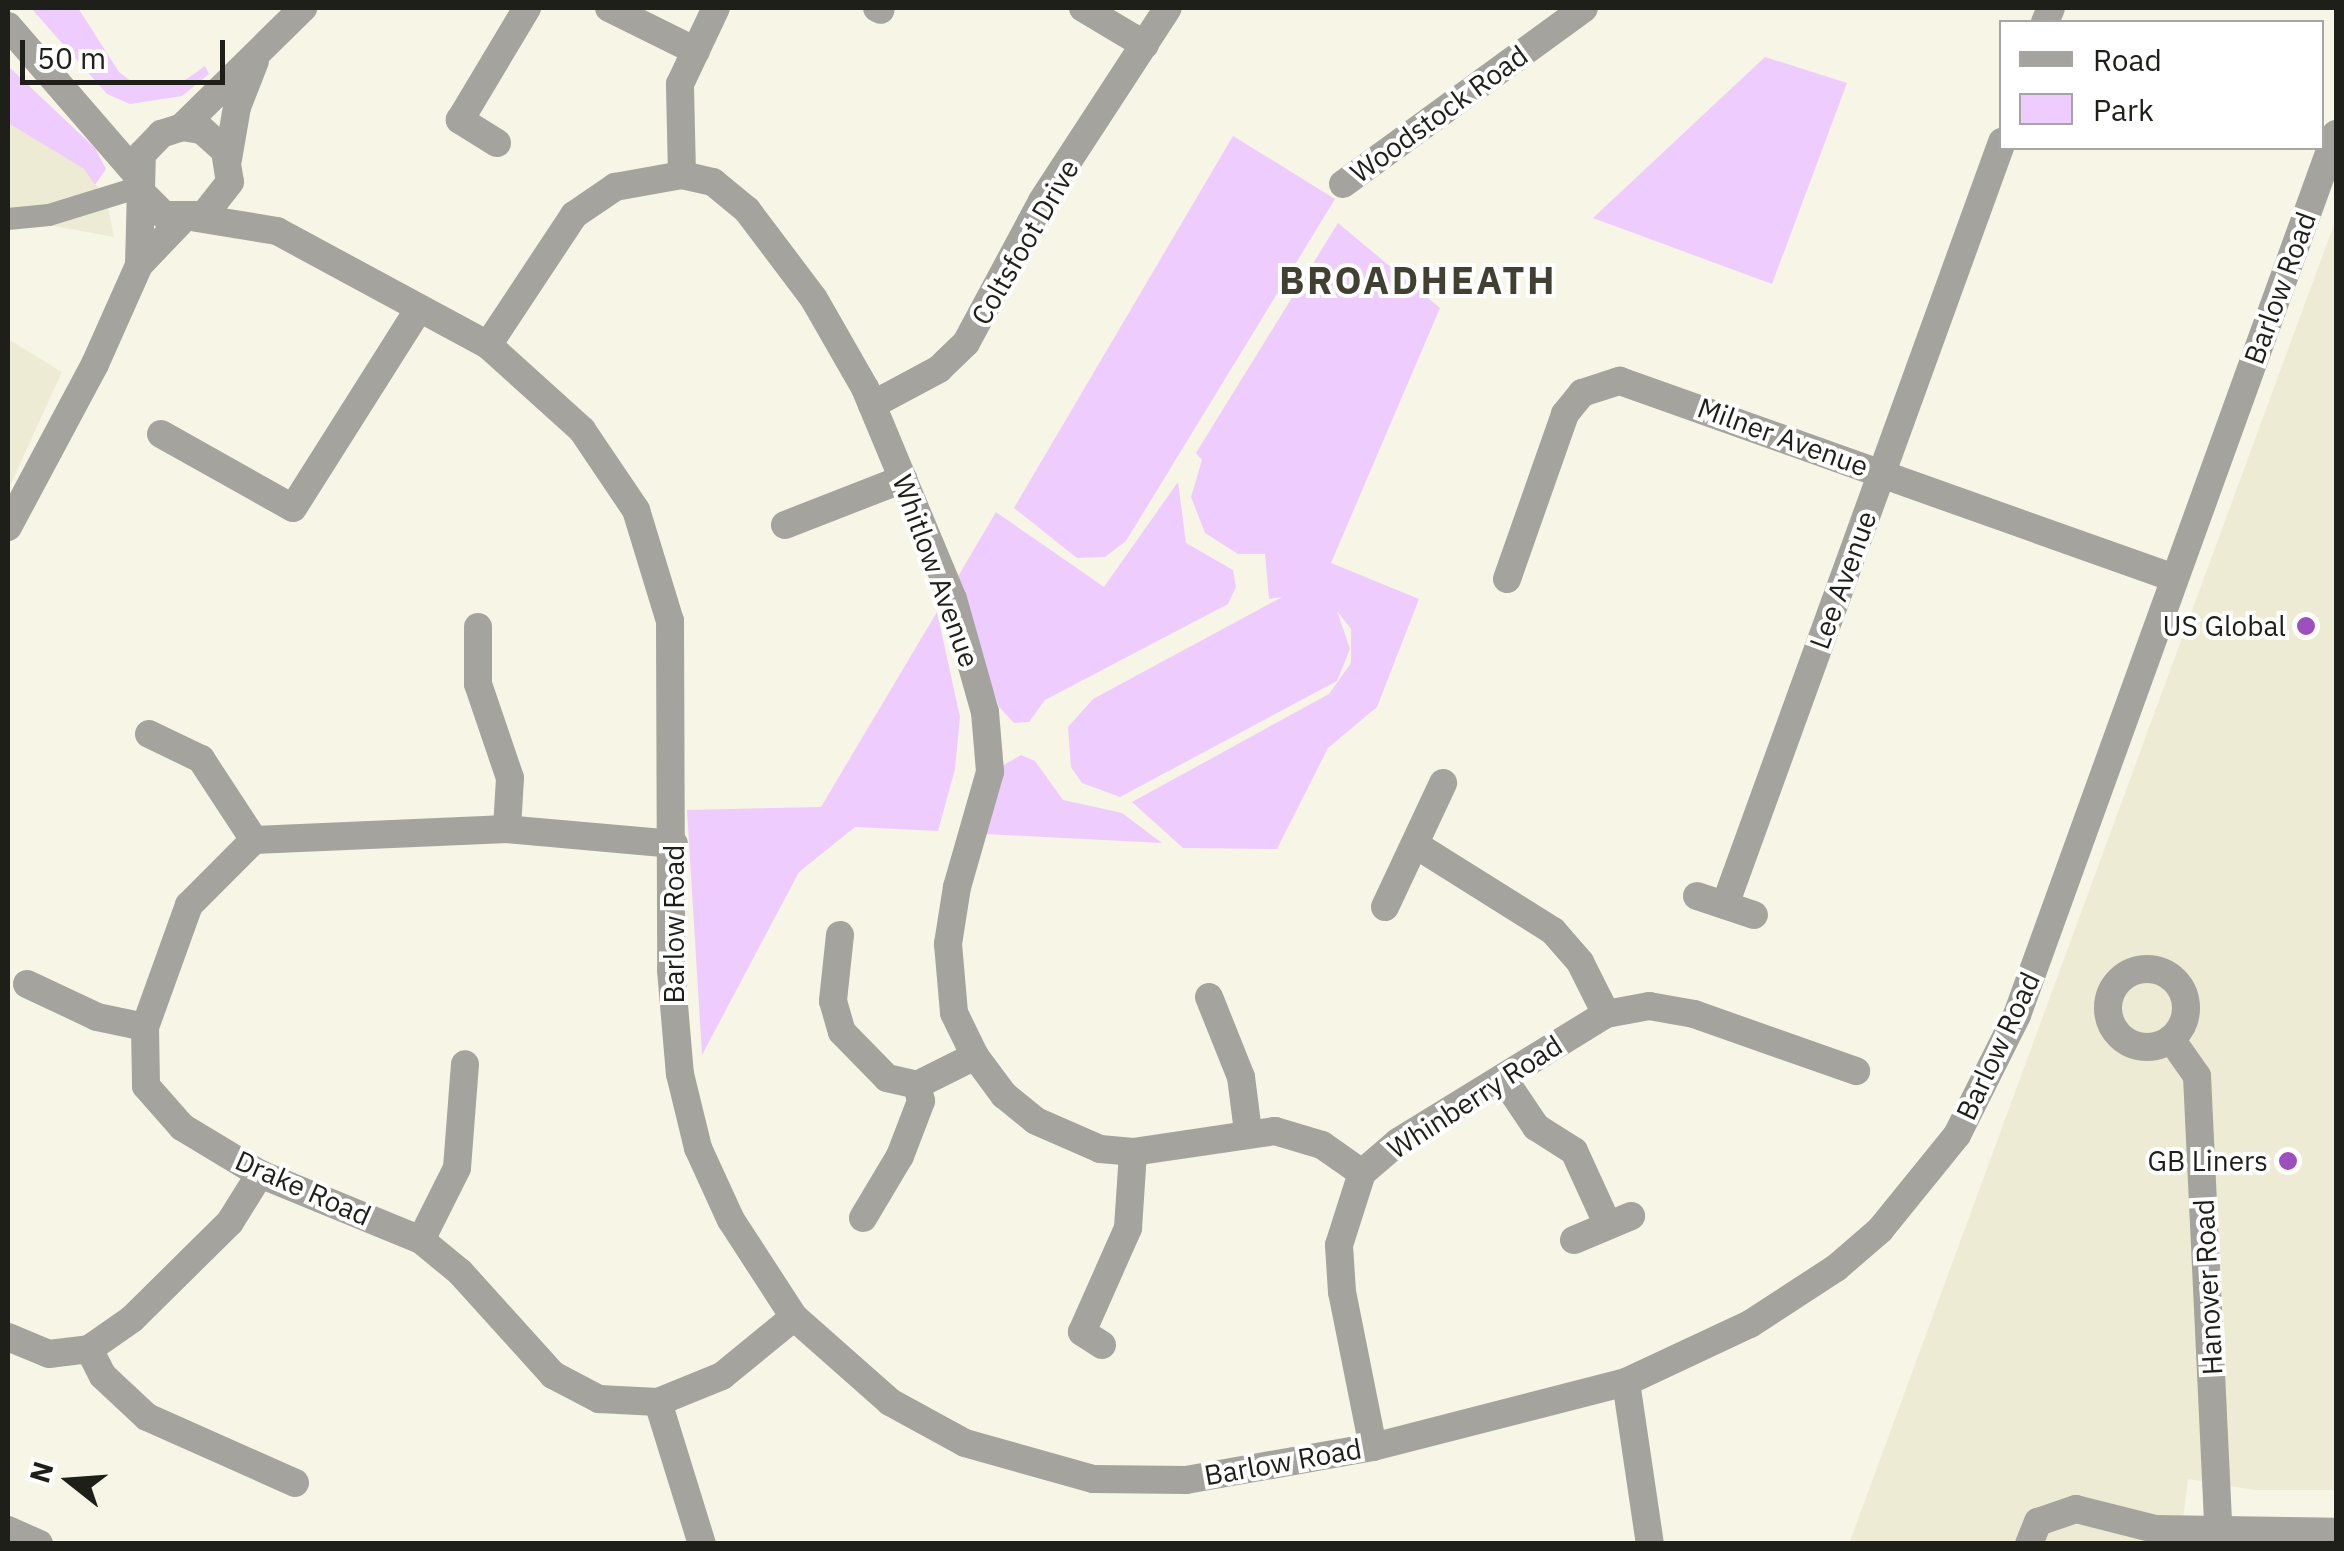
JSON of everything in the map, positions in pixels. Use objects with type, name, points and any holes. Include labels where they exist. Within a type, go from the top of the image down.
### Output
[{"type":"street","points":[[8,527],[95,364],[139,265],[140,186],[150,142],[178,128],[210,94],[256,60],[303,8]]},
{"type":"street","points":[[497,143],[460,120],[527,8]]},
{"type":"street","points":[[609,8],[696,51]]},
{"type":"street","points":[[488,345],[574,215],[615,187],[682,175],[680,84],[716,8]]},
{"type":"street","points":[[1083,8],[1145,45]]},
{"type":"street","name":"Coltsfoot Drive","points":[[872,405],[940,370],[966,343],[1042,201],[1168,8]]},
{"type":"street","name":"Woodstock Road","points":[[1343,184],[1584,8]]},
{"type":"street","points":[[8,26],[79,102],[164,215],[190,218]]},
{"type":"street","points":[[139,265],[190,218],[224,196],[237,106],[256,60]]},
{"type":"street","points":[[79,102],[122,126],[178,128],[216,139],[229,163]]},
{"type":"street","name":"Barlow Road","points":[[229,163],[247,199],[277,231],[488,345],[582,430],[636,510],[657,565],[670,621],[675,1028],[697,1142],[731,1220],[794,1317],[890,1402],[965,1443],[1093,1479],[1186,1480],[1372,1446],[1626,1382],[1750,1324],[1836,1268],[1880,1230],[1957,1135],[2017,1015],[2336,134]]},
{"type":"street","name":"Lee Avenue","points":[[1725,906],[1999,150]]},
{"type":"street","name":"Whitlow Avenue","points":[[682,175],[713,182],[747,210],[814,300],[872,405],[953,599],[985,712],[990,772],[957,887],[948,944],[954,1013],[975,1056],[1004,1096],[1036,1121],[1100,1150],[1133,1152],[1248,1132],[1298,1135],[1362,1173]]},
{"type":"street","points":[[8,219],[49,216],[140,186]]},
{"type":"street","name":"Barlow Road","points":[[190,218],[277,231]]},
{"type":"street","points":[[161,434],[293,508],[419,309]]},
{"type":"street","name":"Milner Avenue","points":[[1507,579],[1565,414],[1594,386],[1633,384],[2174,578]]},
{"type":"street","points":[[785,525],[903,479]]},
{"type":"street","points":[[478,627],[478,684],[510,778],[506,829]]},
{"type":"street","points":[[149,734],[201,759],[254,840],[506,829],[674,844]]},
{"type":"street","points":[[1384,907],[1442,783]]},
{"type":"street","name":"Drake Road","points":[[254,840],[189,905],[145,1027],[146,1086],[182,1127],[260,1174],[421,1240],[460,1272],[552,1374],[599,1399],[658,1402],[722,1376],[794,1317]]},
{"type":"street","points":[[1416,845],[1553,931],[1580,962],[1606,1014]]},
{"type":"street","points":[[1698,896],[1754,916]]},
{"type":"street","points":[[840,935],[834,1002],[842,1032],[887,1078],[917,1085],[975,1056]]},
{"type":"street","points":[[28,984],[97,1017],[145,1027]]},
{"type":"street","points":[[1209,997],[1241,1077],[1248,1132]]},
{"type":"street","name":"Whinberry Road","points":[[1372,1446],[1342,1292],[1339,1246],[1362,1173],[1398,1142],[1606,1014],[1649,1006],[1694,1014],[1856,1071]]},
{"type":"street","name":"Hanover Road","points":[[2172,1038],[2198,1076],[2220,1536]]},
{"type":"street","points":[[421,1240],[457,1168],[466,1064]]},
{"type":"street","points":[[1503,1078],[1536,1126],[1574,1151],[1619,1220],[1574,1240]]},
{"type":"street","points":[[863,1218],[900,1156],[922,1101],[917,1085]]},
{"type":"street","points":[[1102,1345],[1082,1332],[1128,1228],[1133,1152]]},
{"type":"street","points":[[8,1337],[49,1354],[90,1349],[132,1318],[230,1222],[260,1174]]},
{"type":"street","points":[[90,1349],[102,1376],[147,1417],[295,1482]]},
{"type":"street","points":[[1626,1382],[1650,1544]]},
{"type":"street","points":[[658,1402],[702,1544]]},
{"type":"street","points":[[2029,1544],[2038,1522],[2076,1508],[2155,1529],[2220,1536],[2336,1532]]},
{"type":"street","points":[[8,1530],[39,1544]]},
{"type":"shaded area","points":[[8,123],[84,169],[106,198],[114,237],[37,223],[8,230]]},
{"type":"shaded area","points":[[2336,219],[2336,1490],[2255,1490],[2188,1479],[2180,1543],[1849,1544]]},
{"type":"shaded area","points":[[8,339],[62,372],[8,490]]},
{"type":"green space","points":[[31,8],[78,8],[119,72],[136,85],[178,85],[205,66],[209,74],[182,96],[130,104],[107,94]]},
{"type":"green space","points":[[1765,57],[1847,83],[1772,284],[1593,218]]},
{"type":"green space","points":[[8,66],[95,148],[106,169],[95,185],[84,169],[8,123]]},
{"type":"green space","points":[[1233,136],[1335,199],[1126,541],[1105,557],[1077,558],[1014,508]]},
{"type":"green space","points":[[1338,223],[1440,308],[1331,563],[1419,599],[1377,707],[1328,748],[1277,849],[1183,848],[1132,802],[1329,694],[1351,663],[1351,629],[1337,611],[1350,649],[1337,681],[1120,797],[1082,783],[1071,767],[1068,727],[1093,699],[1282,597],[1269,599],[1265,554],[1238,554],[1205,533],[1191,497],[1202,460],[1196,453]]},
{"type":"green space","points":[[1178,482],[1186,543],[1233,570],[1236,587],[1228,604],[1045,700],[1029,722],[1014,723],[999,707],[956,580],[996,512],[1104,587]]},
{"type":"green space","points":[[937,612],[960,717],[955,769],[938,831],[855,827],[799,872],[702,1055],[687,810],[821,807]]},
{"type":"green space","points":[[1021,755],[1035,761],[1063,800],[1122,813],[1162,843],[984,834],[1002,766]]},
{"type":"place","name":"US Global","points":[[2306,626]]},
{"type":"place","name":"GB Liners","points":[[2288,1161]]},
{"type":"district","name":"BROADHEATH","points":[[1418,280]]}]
